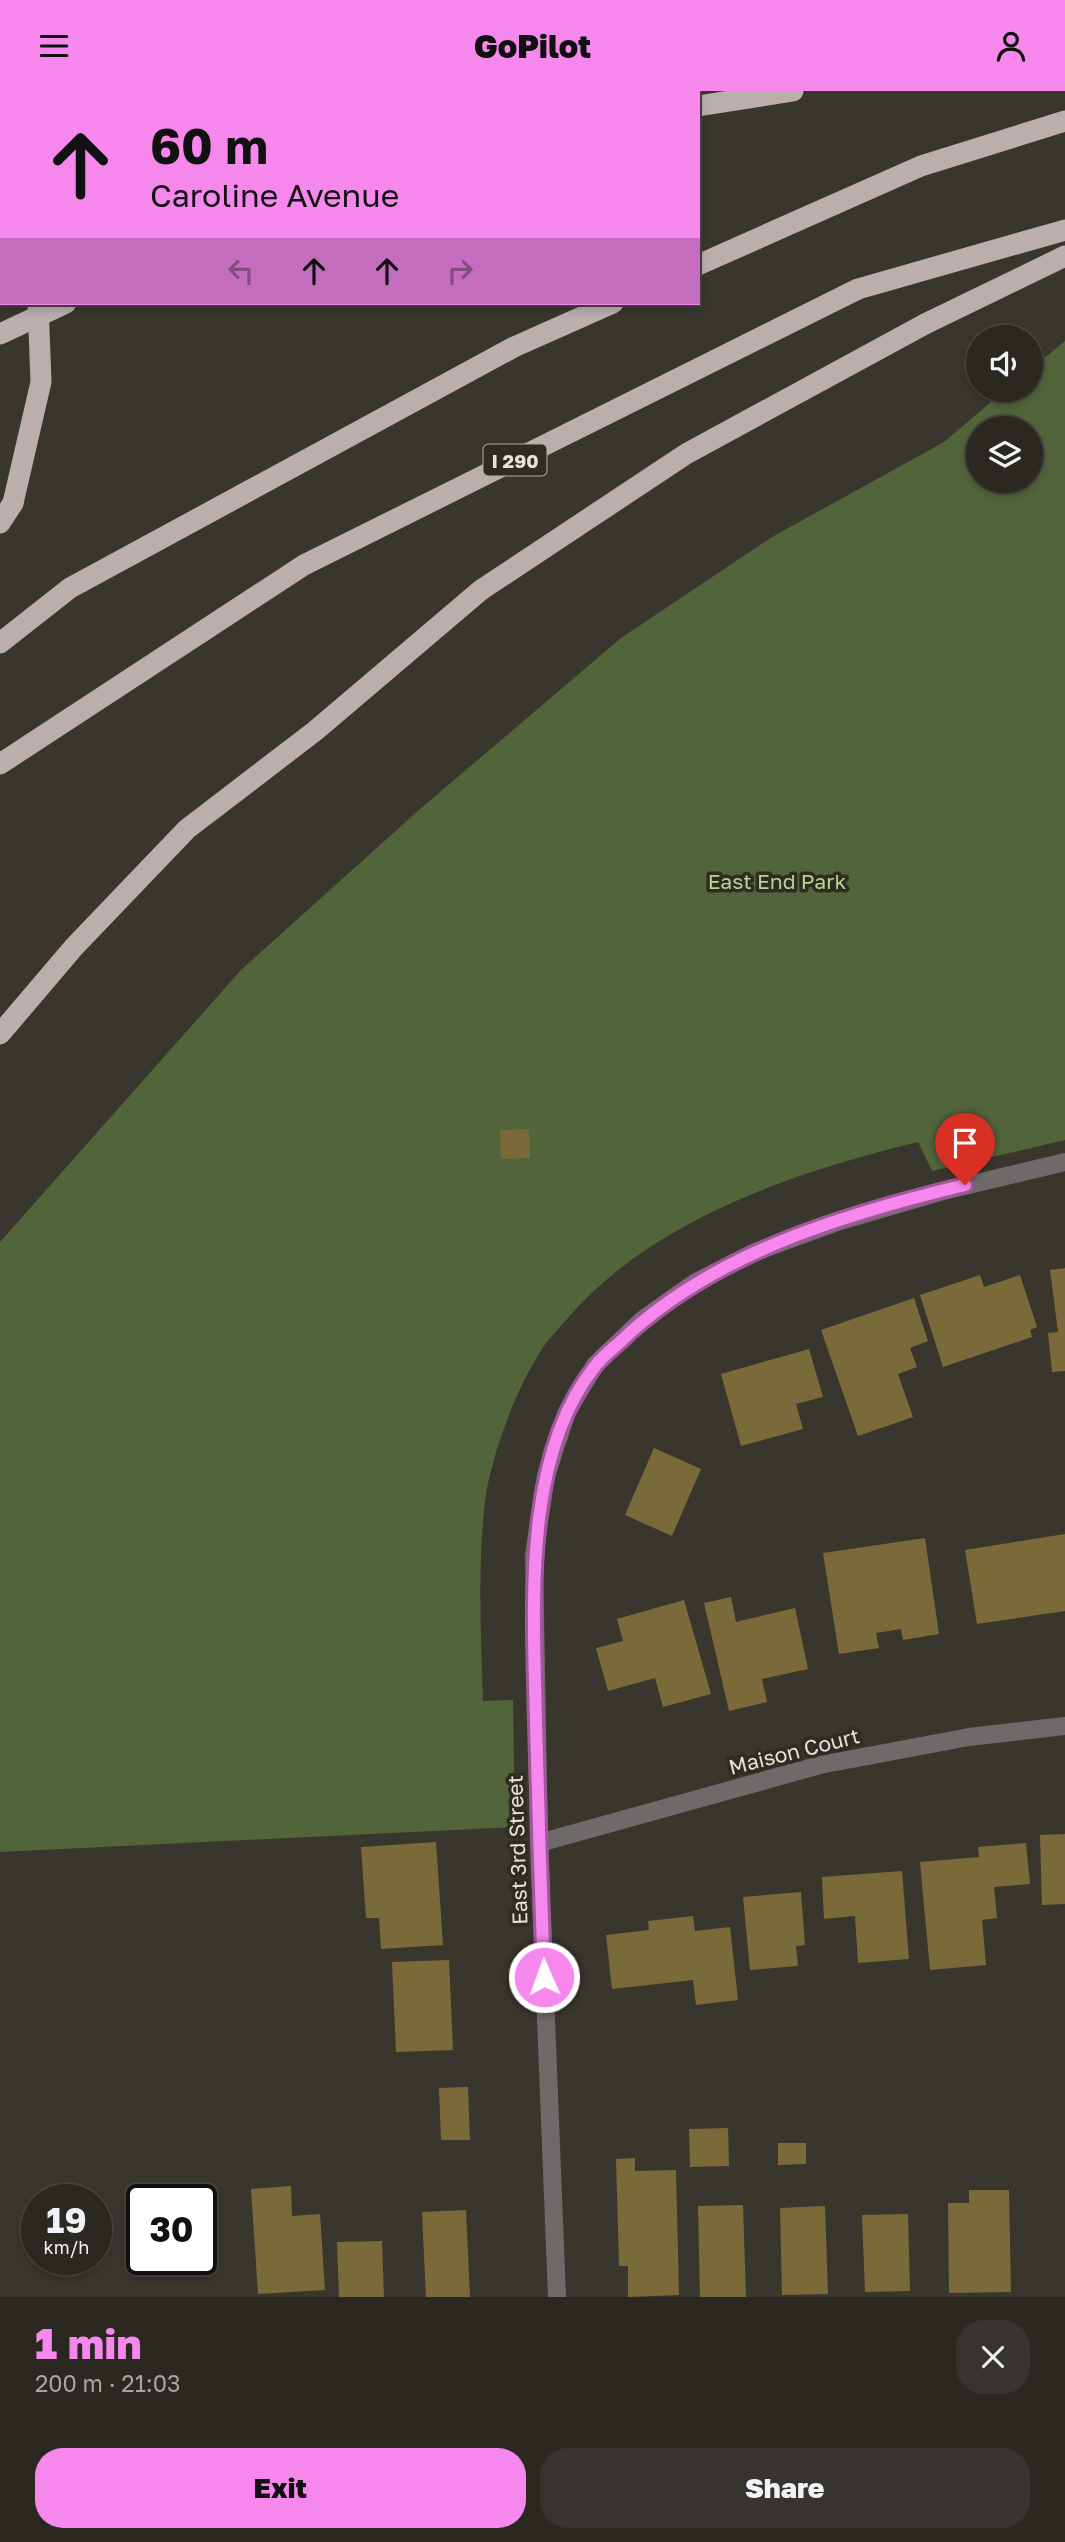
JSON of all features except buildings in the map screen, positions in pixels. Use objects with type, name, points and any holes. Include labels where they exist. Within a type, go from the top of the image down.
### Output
[{"type":"highway","points":[[700,106],[793,91]]},
{"type":"highway","points":[[700,264],[921,166],[1065,121]]},
{"type":"highway","name":"I 290","points":[[0,764],[293,573],[329,553],[858,289],[1065,229]]},
{"type":"highway","points":[[0,1034],[74,947],[187,829],[315,730],[481,590],[686,454],[925,324],[1065,256]]},
{"type":"highway","points":[[0,523],[13,503],[41,382],[38,305]]},
{"type":"highway","points":[[0,334],[62,305]]},
{"type":"highway","points":[[0,643],[70,588],[514,347],[608,305]]},
{"type":"street","name":"East 3rd Street","points":[[557,2297],[539,1843],[534,1555],[546,1476],[567,1412],[596,1365],[643,1319],[694,1283],[767,1248],[840,1221],[943,1191],[1065,1162]]},
{"type":"street","name":"Maison Court","points":[[539,1843],[820,1765],[969,1737],[1065,1726]]},
{"type":"green space","name":"East End Park","points":[[1065,341],[1065,1140],[932,1171],[918,1142],[823,1168],[776,1185],[729,1204],[641,1253],[602,1283],[550,1339],[538,1355],[518,1393],[497,1449],[486,1494],[481,1546],[483,1701],[513,1700],[515,1827],[0,1852],[0,1242],[241,970],[420,809],[621,638],[772,537],[944,442],[966,423],[966,493],[1043,493],[1043,416],[974,416],[991,402],[1043,402],[1043,359]]},
{"type":"route","points":[[544,1977],[538,1816],[534,1555],[546,1476],[567,1412],[596,1365],[643,1319],[694,1283],[755,1252],[840,1221],[965,1185]]}]
